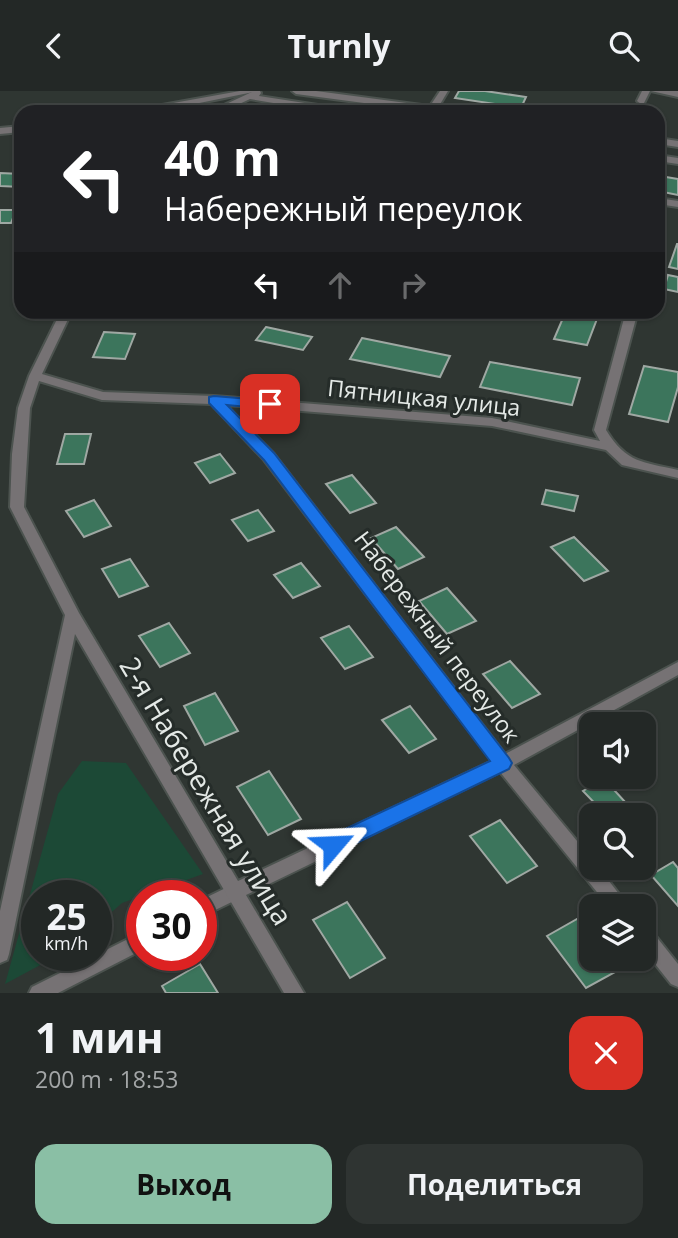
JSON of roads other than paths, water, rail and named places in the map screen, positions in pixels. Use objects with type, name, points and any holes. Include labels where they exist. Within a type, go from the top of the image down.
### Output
[{"type":"street","points":[[229,105],[260,91]]},
{"type":"street","points":[[296,91],[403,105]]},
{"type":"street","points":[[641,101],[646,91]]},
{"type":"street","points":[[655,91],[678,95]]},
{"type":"street","points":[[184,105],[253,94],[309,105]]},
{"type":"street","name":"2-я Набережная улица","points":[[63,319],[35,376],[24,408],[17,507],[72,615],[294,993]]},
{"type":"street","points":[[610,447],[600,430],[630,319]]},
{"type":"street","name":"Пятницкая улица","points":[[35,376],[102,396],[214,400],[492,422],[610,447],[627,462],[678,474]]},
{"type":"street","name":"Набережный переулок","points":[[214,400],[269,457],[503,763],[609,894]]},
{"type":"street","points":[[0,954],[72,615]]},
{"type":"street","points":[[217,901],[503,763],[678,668]]},
{"type":"street","points":[[39,993],[126,948]]},
{"type":"street","points":[[656,951],[678,978]]}]
